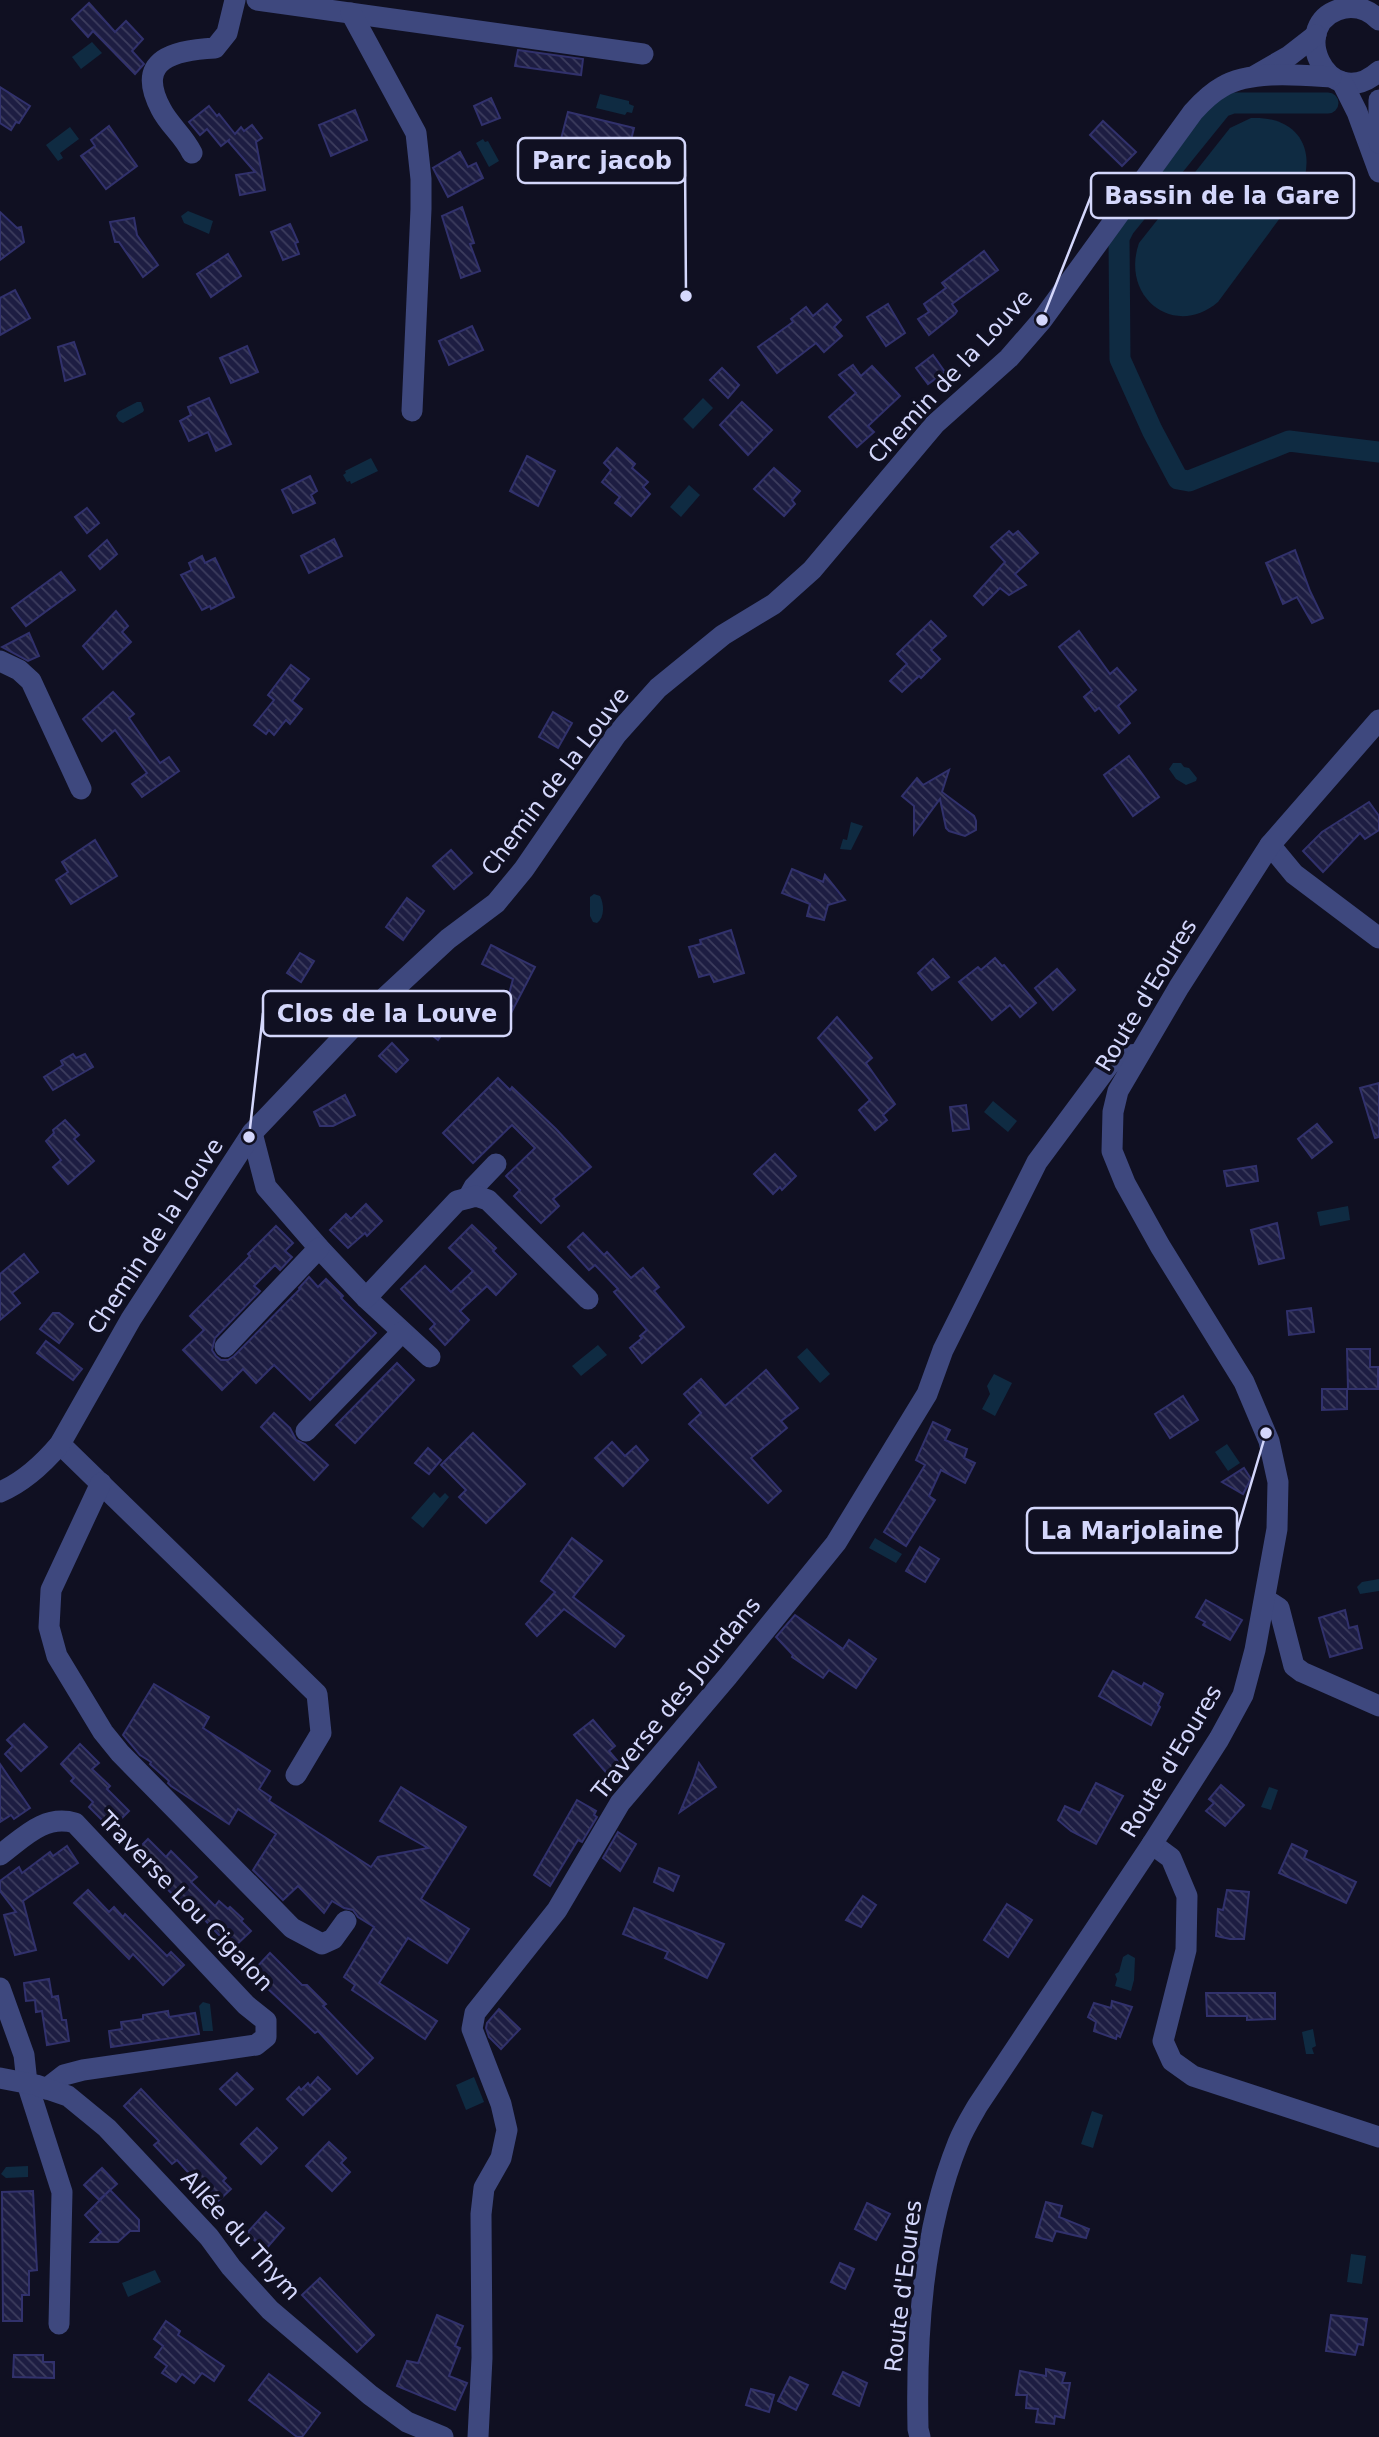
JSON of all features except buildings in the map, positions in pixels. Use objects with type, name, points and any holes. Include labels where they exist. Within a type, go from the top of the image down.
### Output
[{"type":"street","points":[[192,153],[186,140],[161,109],[153,85],[154,69],[164,57],[197,49],[215,48],[227,33],[236,0]]},
{"type":"street","points":[[257,0],[643,54]]},
{"type":"street","points":[[1319,0],[1314,47],[1317,59],[1323,69],[1337,79],[1357,112],[1379,172]]},
{"type":"street","name":"Chemin de la Louve","points":[[1251,78],[1289,56],[1328,16],[1345,8],[1366,10]]},
{"type":"street","points":[[351,13],[416,133],[421,199],[412,411]]},
{"type":"street","name":"Chemin de la Louve","points":[[0,1492],[16,1485],[48,1459],[60,1444],[131,1319],[252,1133],[352,1028],[448,939],[496,903],[524,869],[616,735],[658,688],[723,635],[774,604],[812,570],[935,424],[1009,358],[1042,320],[1193,112],[1225,85],[1251,78],[1293,75],[1363,81],[1379,71]]},
{"type":"street","points":[[1379,100],[1379,142]]},
{"type":"street","points":[[0,661],[19,670],[32,681],[81,789]]},
{"type":"street","name":"Route d'Eoures","points":[[920,2437],[917,2363],[930,2243],[940,2197],[958,2141],[978,2105],[1152,1844],[1219,1739],[1243,1695],[1255,1650],[1277,1529],[1278,1482],[1269,1441],[1244,1382],[1160,1246],[1125,1183],[1112,1151],[1113,1112],[1118,1091],[1179,987],[1270,845],[1379,720]]},
{"type":"street","points":[[1270,845],[1294,874],[1379,938]]},
{"type":"street","name":"Traverse des Jourdans","points":[[478,2437],[482,2358],[481,2214],[484,2188],[501,2158],[507,2130],[501,2104],[472,2029],[475,2013],[557,1910],[620,1803],[836,1543],[927,1394],[943,1350],[1037,1162],[1109,1065],[1120,1056],[1139,1054]]},
{"type":"street","points":[[252,1133],[267,1187],[318,1248],[366,1298],[430,1357]]},
{"type":"street","points":[[468,1198],[474,1187],[496,1164]]},
{"type":"street","points":[[366,1298],[457,1201],[476,1196],[488,1200],[588,1299]]},
{"type":"street","points":[[225,1348],[318,1248]]},
{"type":"street","points":[[306,1431],[402,1332]]},
{"type":"street","points":[[60,1444],[317,1694],[321,1733],[296,1775]]},
{"type":"street","points":[[102,1483],[51,1590],[49,1627],[57,1656],[103,1732],[120,1752],[292,1928],[322,1944],[333,1939],[346,1921]]},
{"type":"street","points":[[1265,1599],[1279,1608],[1294,1666],[1379,1706]]},
{"type":"street","name":"Traverse Lou Cigalon","points":[[0,1855],[47,1822],[62,1819],[75,1823],[237,1995],[266,2021],[266,2037],[256,2045],[83,2070],[37,2086]]},
{"type":"street","points":[[1152,1844],[1171,1858],[1187,1896],[1186,1951],[1163,2041],[1172,2061],[1193,2076],[1379,2137]]},
{"type":"street","points":[[0,1988],[37,2086],[62,2192],[59,2324]]},
{"type":"street","name":"Allée du Thym","points":[[0,2078],[68,2096],[107,2128],[209,2237],[231,2267],[270,2310],[370,2395],[407,2422],[443,2437]]},
{"type":"water","points":[[92,42],[102,53],[81,69],[72,57]]},
{"type":"water","points":[[600,94],[629,101],[629,104],[634,106],[632,113],[627,112],[625,115],[596,108]]},
{"type":"water","points":[[1251,118],[1281,123],[1292,129],[1300,138],[1307,162],[1300,191],[1218,302],[1201,312],[1185,316],[1169,314],[1155,307],[1144,296],[1137,281],[1135,263],[1139,243],[1230,128]]},
{"type":"water","points":[[70,127],[79,139],[60,153],[63,158],[58,161],[46,145]]},
{"type":"water","points":[[483,139],[488,141],[499,161],[489,167],[476,143]]},
{"type":"water","points":[[188,211],[213,221],[209,234],[184,223],[181,216]]},
{"type":"water","points":[[703,398],[713,408],[693,429],[683,419]]},
{"type":"water","points":[[141,402],[143,412],[123,423],[119,421],[116,416],[118,412]]},
{"type":"water","points":[[371,458],[378,471],[351,484],[350,481],[347,482],[343,475],[345,471]]},
{"type":"water","points":[[689,485],[700,495],[681,517],[670,507]]},
{"type":"water","points":[[1173,763],[1181,763],[1189,768],[1197,778],[1196,781],[1186,785],[1176,779],[1169,769]]},
{"type":"water","points":[[851,822],[863,826],[851,850],[840,849],[843,839],[847,840]]},
{"type":"water","points":[[594,894],[600,896],[603,906],[603,914],[597,923],[593,922],[590,916],[590,897]]},
{"type":"water","points":[[993,1101],[1017,1121],[1008,1132],[984,1112]]},
{"type":"water","points":[[1348,1206],[1350,1220],[1320,1226],[1317,1212]]},
{"type":"water","points":[[598,1345],[607,1355],[581,1376],[572,1366]]},
{"type":"water","points":[[807,1348],[830,1374],[820,1383],[797,1357]]},
{"type":"water","points":[[994,1374],[1012,1383],[995,1416],[982,1409],[990,1394],[987,1386]]},
{"type":"water","points":[[1227,1444],[1240,1463],[1228,1471],[1215,1452]]},
{"type":"water","points":[[434,1492],[440,1498],[445,1493],[449,1497],[423,1528],[411,1518]]},
{"type":"water","points":[[875,1538],[902,1554],[896,1563],[869,1548]]},
{"type":"water","points":[[1379,1579],[1379,1591],[1360,1594],[1357,1587],[1362,1582]]},
{"type":"water","points":[[1269,1787],[1278,1790],[1271,1810],[1261,1807]]},
{"type":"water","points":[[1128,1954],[1135,1958],[1131,1991],[1115,1986],[1115,1974],[1119,1972],[1123,1957]]},
{"type":"water","points":[[203,2002],[210,2004],[213,2031],[203,2031],[199,2006]]},
{"type":"water","points":[[1313,2029],[1316,2046],[1312,2048],[1314,2054],[1306,2054],[1302,2032]]},
{"type":"water","points":[[474,2077],[484,2102],[466,2110],[456,2085]]},
{"type":"water","points":[[1092,2111],[1103,2115],[1093,2148],[1081,2144]]},
{"type":"water","points":[[28,2166],[28,2177],[6,2178],[1,2174],[6,2167]]},
{"type":"water","points":[[1351,2254],[1366,2256],[1362,2284],[1347,2282]]},
{"type":"water","points":[[155,2270],[161,2282],[128,2297],[122,2283]]},
{"type":"waterway","points":[[1328,103],[1233,103],[1222,107],[1124,228],[1119,238],[1120,359],[1178,479],[1189,481],[1289,441],[1379,452]]},
{"type":"place","name":"Parc jacob","points":[[686,296]]},
{"type":"place","name":"Bassin de la Gare","points":[[1042,320]]},
{"type":"place","name":"Clos de la Louve","points":[[249,1137]]},
{"type":"place","name":"La Marjolaine","points":[[1266,1433]]}]
